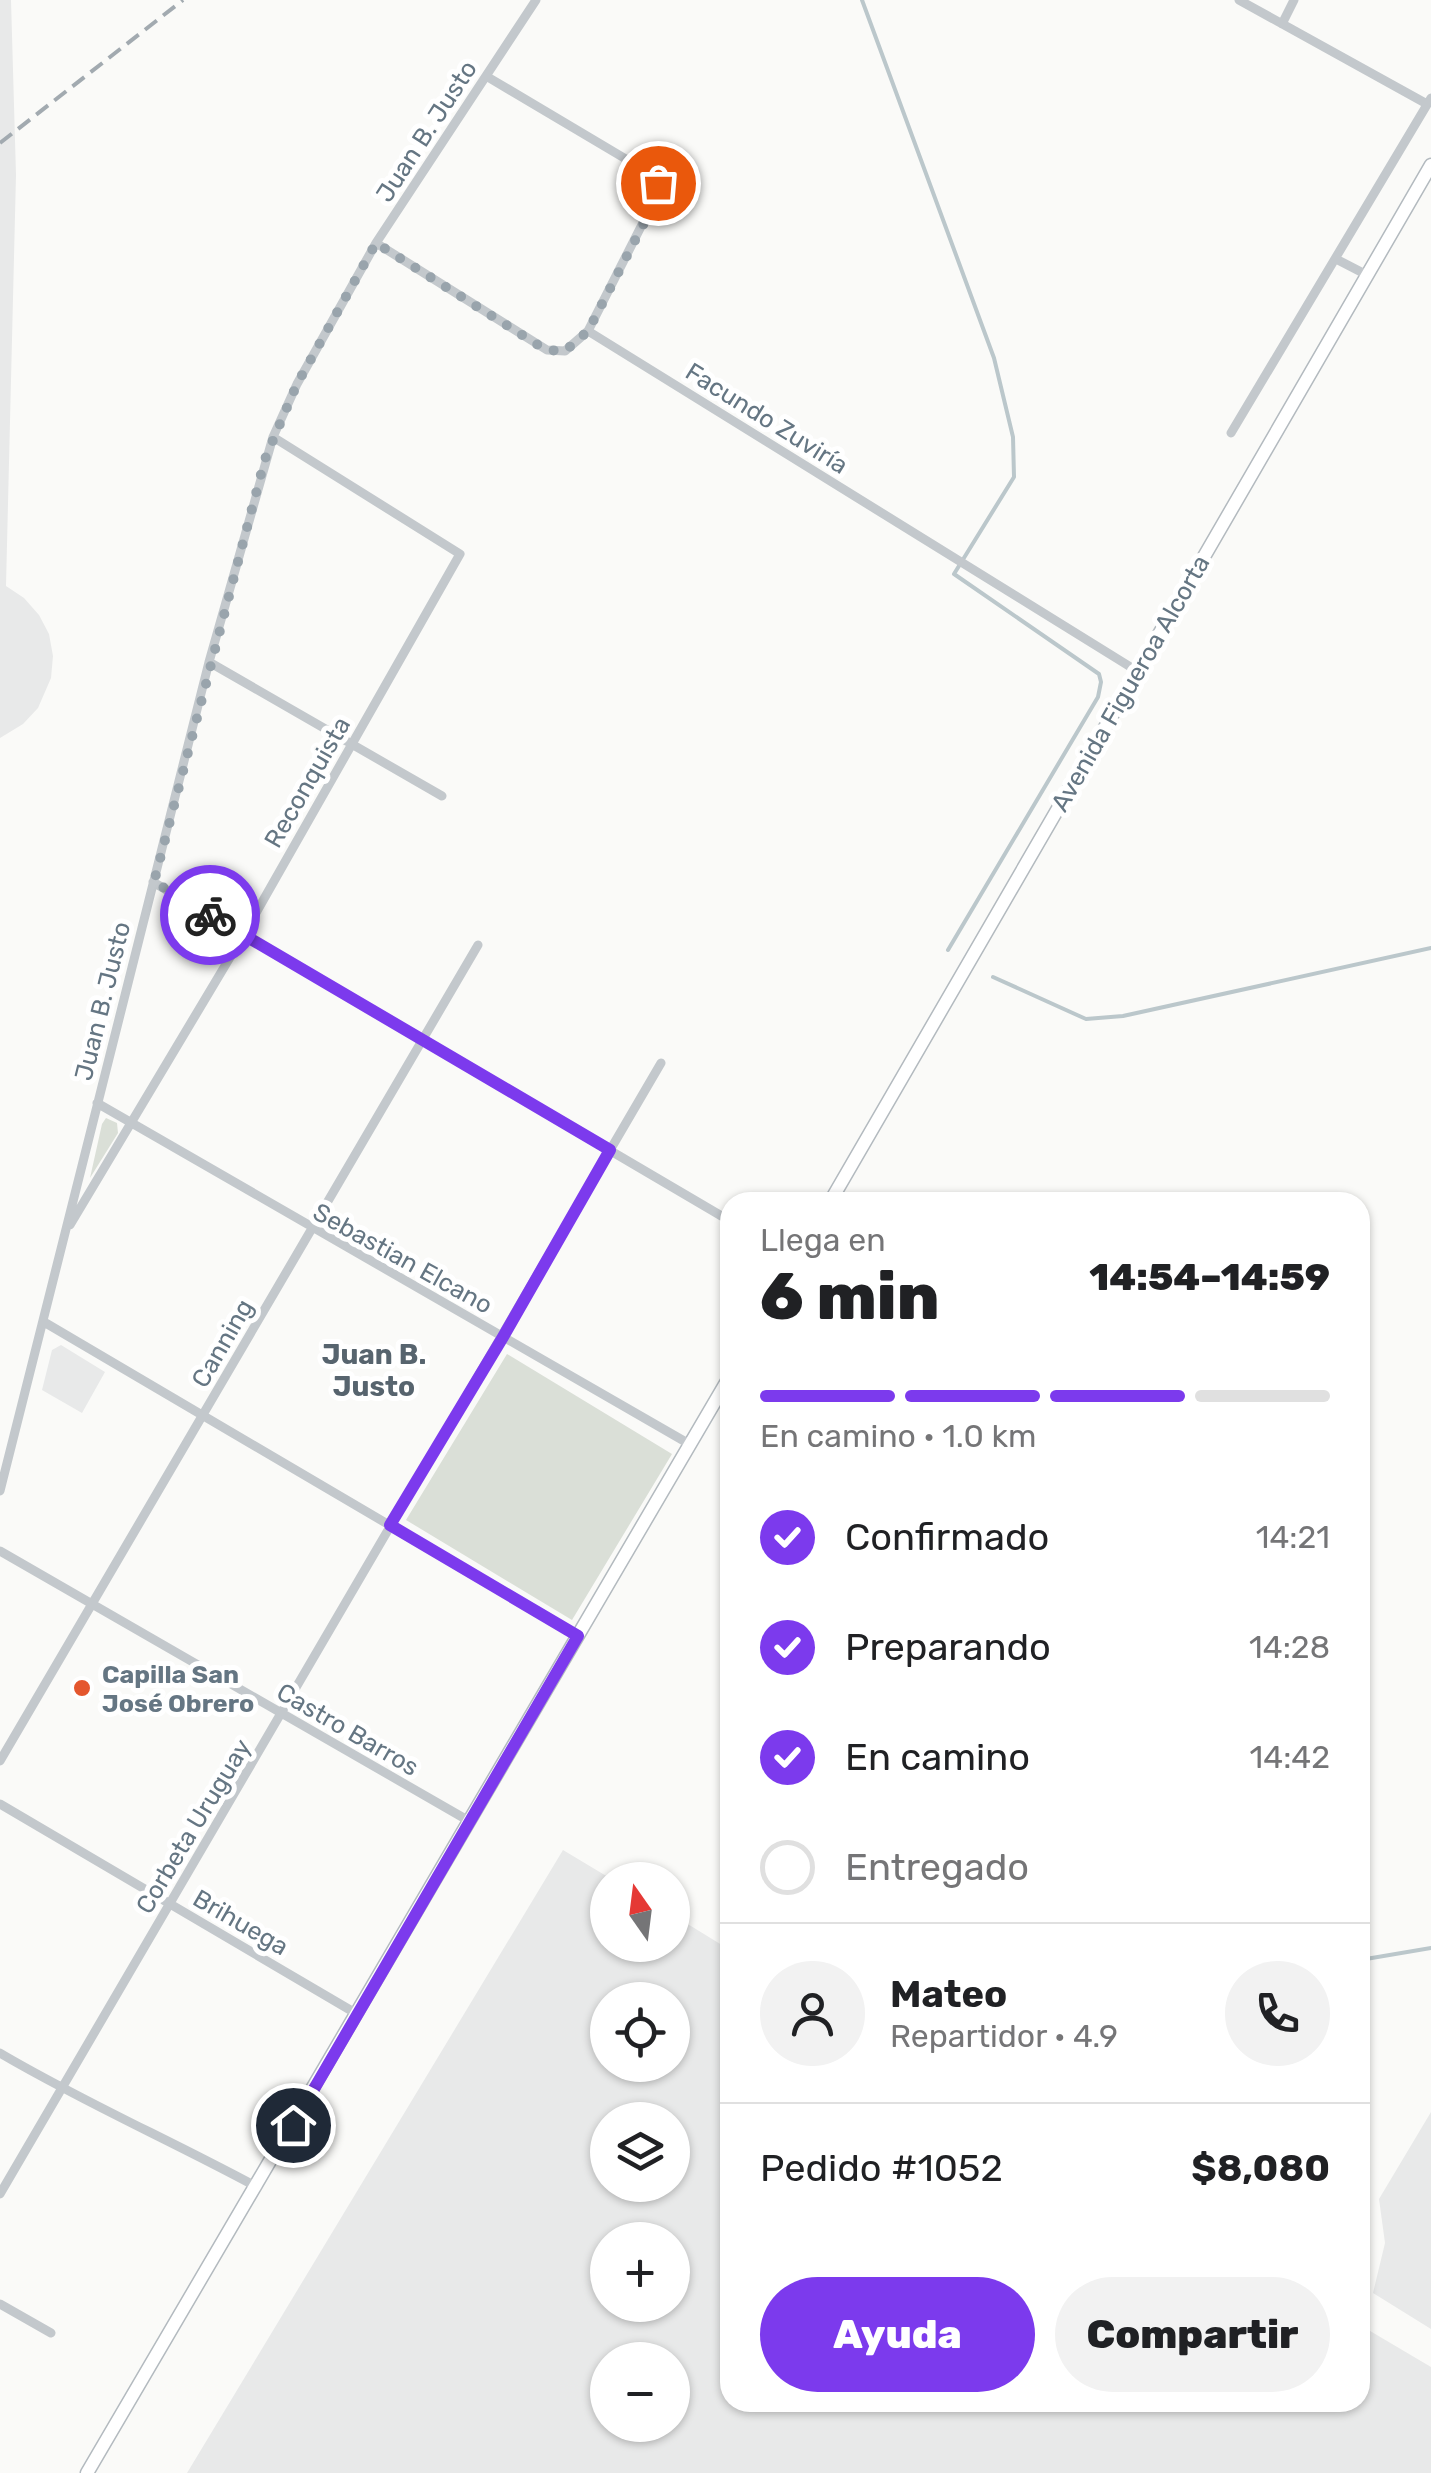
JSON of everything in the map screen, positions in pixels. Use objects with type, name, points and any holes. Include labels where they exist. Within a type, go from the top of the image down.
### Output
[{"type":"main road","name":"Avenida Figueroa Alcorta","points":[[836,1192],[1431,165]]},
{"type":"main road","points":[[86,2473],[720,1394]]},
{"type":"street","name":"Juan B. Justo","points":[[0,1491],[209,662],[272,437],[297,384],[376,243],[536,0]]},
{"type":"street","points":[[1231,433],[1429,101],[1240,0]]},
{"type":"street","points":[[1282,24],[1294,0]]},
{"type":"street","points":[[376,243],[546,350],[565,351],[588,331],[656,200],[658,183],[646,172],[486,76]]},
{"type":"street","points":[[1420,118],[1431,124]]},
{"type":"street","points":[[1336,258],[1367,276]]},
{"type":"street","name":"Facundo Zuviría","points":[[588,331],[1136,671]]},
{"type":"street","name":"Reconquista","points":[[64,1235],[134,1124],[460,554],[272,437]]},
{"type":"street","points":[[209,662],[442,796]]},
{"type":"street","points":[[154,882],[720,1215]]},
{"type":"street","name":"Canning","points":[[0,1761],[478,945]]},
{"type":"street","name":"Corbeta Uruguay","points":[[0,2194],[661,1063]]},
{"type":"street","name":"Sebastian Elcano","points":[[97,1103],[691,1446]]},
{"type":"street","points":[[44,1322],[578,1636]]},
{"type":"street","name":"Castro Barros","points":[[0,1551],[469,1822]]},
{"type":"street","name":"Brihuega","points":[[0,1804],[358,2014]]},
{"type":"street","points":[[0,2054],[60,2089],[257,2186]]},
{"type":"street","points":[[0,2304],[50,2333]]},
{"type":"shaded area","points":[[0,0],[11,0],[16,175],[6,586],[39,615],[49,634],[53,656],[51,678],[38,708],[23,724],[0,738]]},
{"type":"shaded area","points":[[106,1118],[117,1123],[118,1133],[90,1178],[102,1124]]},
{"type":"shaded area","points":[[61,1345],[105,1372],[82,1413],[42,1390],[52,1350]]},
{"type":"shaded area","points":[[507,1354],[672,1454],[572,1620],[406,1520]]},
{"type":"shaded area","points":[[563,1850],[590,1866],[590,1962],[690,1962],[690,1925],[720,1944],[720,2412],[1370,2412],[1370,2331],[1431,2367],[1431,2473],[187,2473]]},
{"type":"shaded area","points":[[1431,2112],[1431,2329],[1373,2293],[1385,2243],[1379,2199]]},
{"type":"waterway","points":[[862,0],[994,358],[1013,437],[1014,477],[954,574],[1099,674],[1101,682],[1098,697],[948,950]]},
{"type":"waterway","points":[[993,977],[1086,1019],[1123,1016],[1431,948]]},
{"type":"waterway","points":[[1370,1958],[1431,1948]]},
{"type":"railway","points":[[0,143],[183,0]]},
{"type":"way so far","points":[[210,915],[154,882],[209,662],[272,437],[297,384],[376,243],[546,350],[565,351],[588,331],[656,200],[658,183]]},
{"type":"place","name":"Capilla San José Obrero","points":[[82,1688]]},
{"type":"district","name":"Juan B. Justo","points":[[374,1370]]},
{"type":"route","points":[[210,915],[610,1150],[390,1525],[578,1636],[293,2125]]}]
